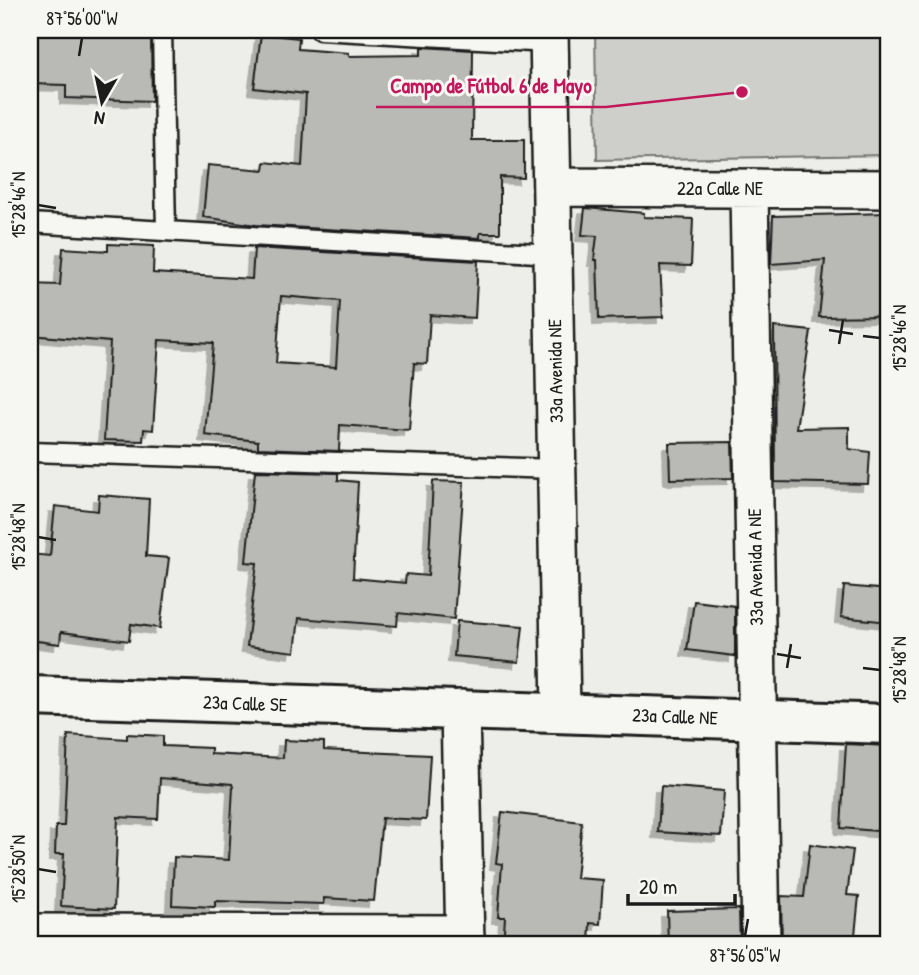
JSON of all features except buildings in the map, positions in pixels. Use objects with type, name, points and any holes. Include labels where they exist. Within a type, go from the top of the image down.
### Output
[{"type":"street","name":"33a Avenida NE","points":[[549,37],[561,712]]},
{"type":"street","name":"22a Calle NE","points":[[552,187],[889,189]]},
{"type":"street","name":"33a Avenida A NE","points":[[749,188],[761,945]]},
{"type":"street","name":"23a Calle SE","points":[[30,696],[460,709]]},
{"type":"street","name":"23a Calle NE","points":[[460,709],[889,724]]},
{"type":"street","points":[[30,933],[465,939],[460,709]]},
{"type":"lane","points":[[162,30],[166,231]]},
{"type":"lane","points":[[320,30],[549,37]]},
{"type":"lane","points":[[30,223],[553,254]]},
{"type":"lane","points":[[30,452],[557,469]]},
{"type":"shaded area","points":[[595,30],[889,30],[889,155],[597,160]]},
{"type":"place","name":"Campo de Fútbol 6 de Mayo","points":[[742,92]]}]
